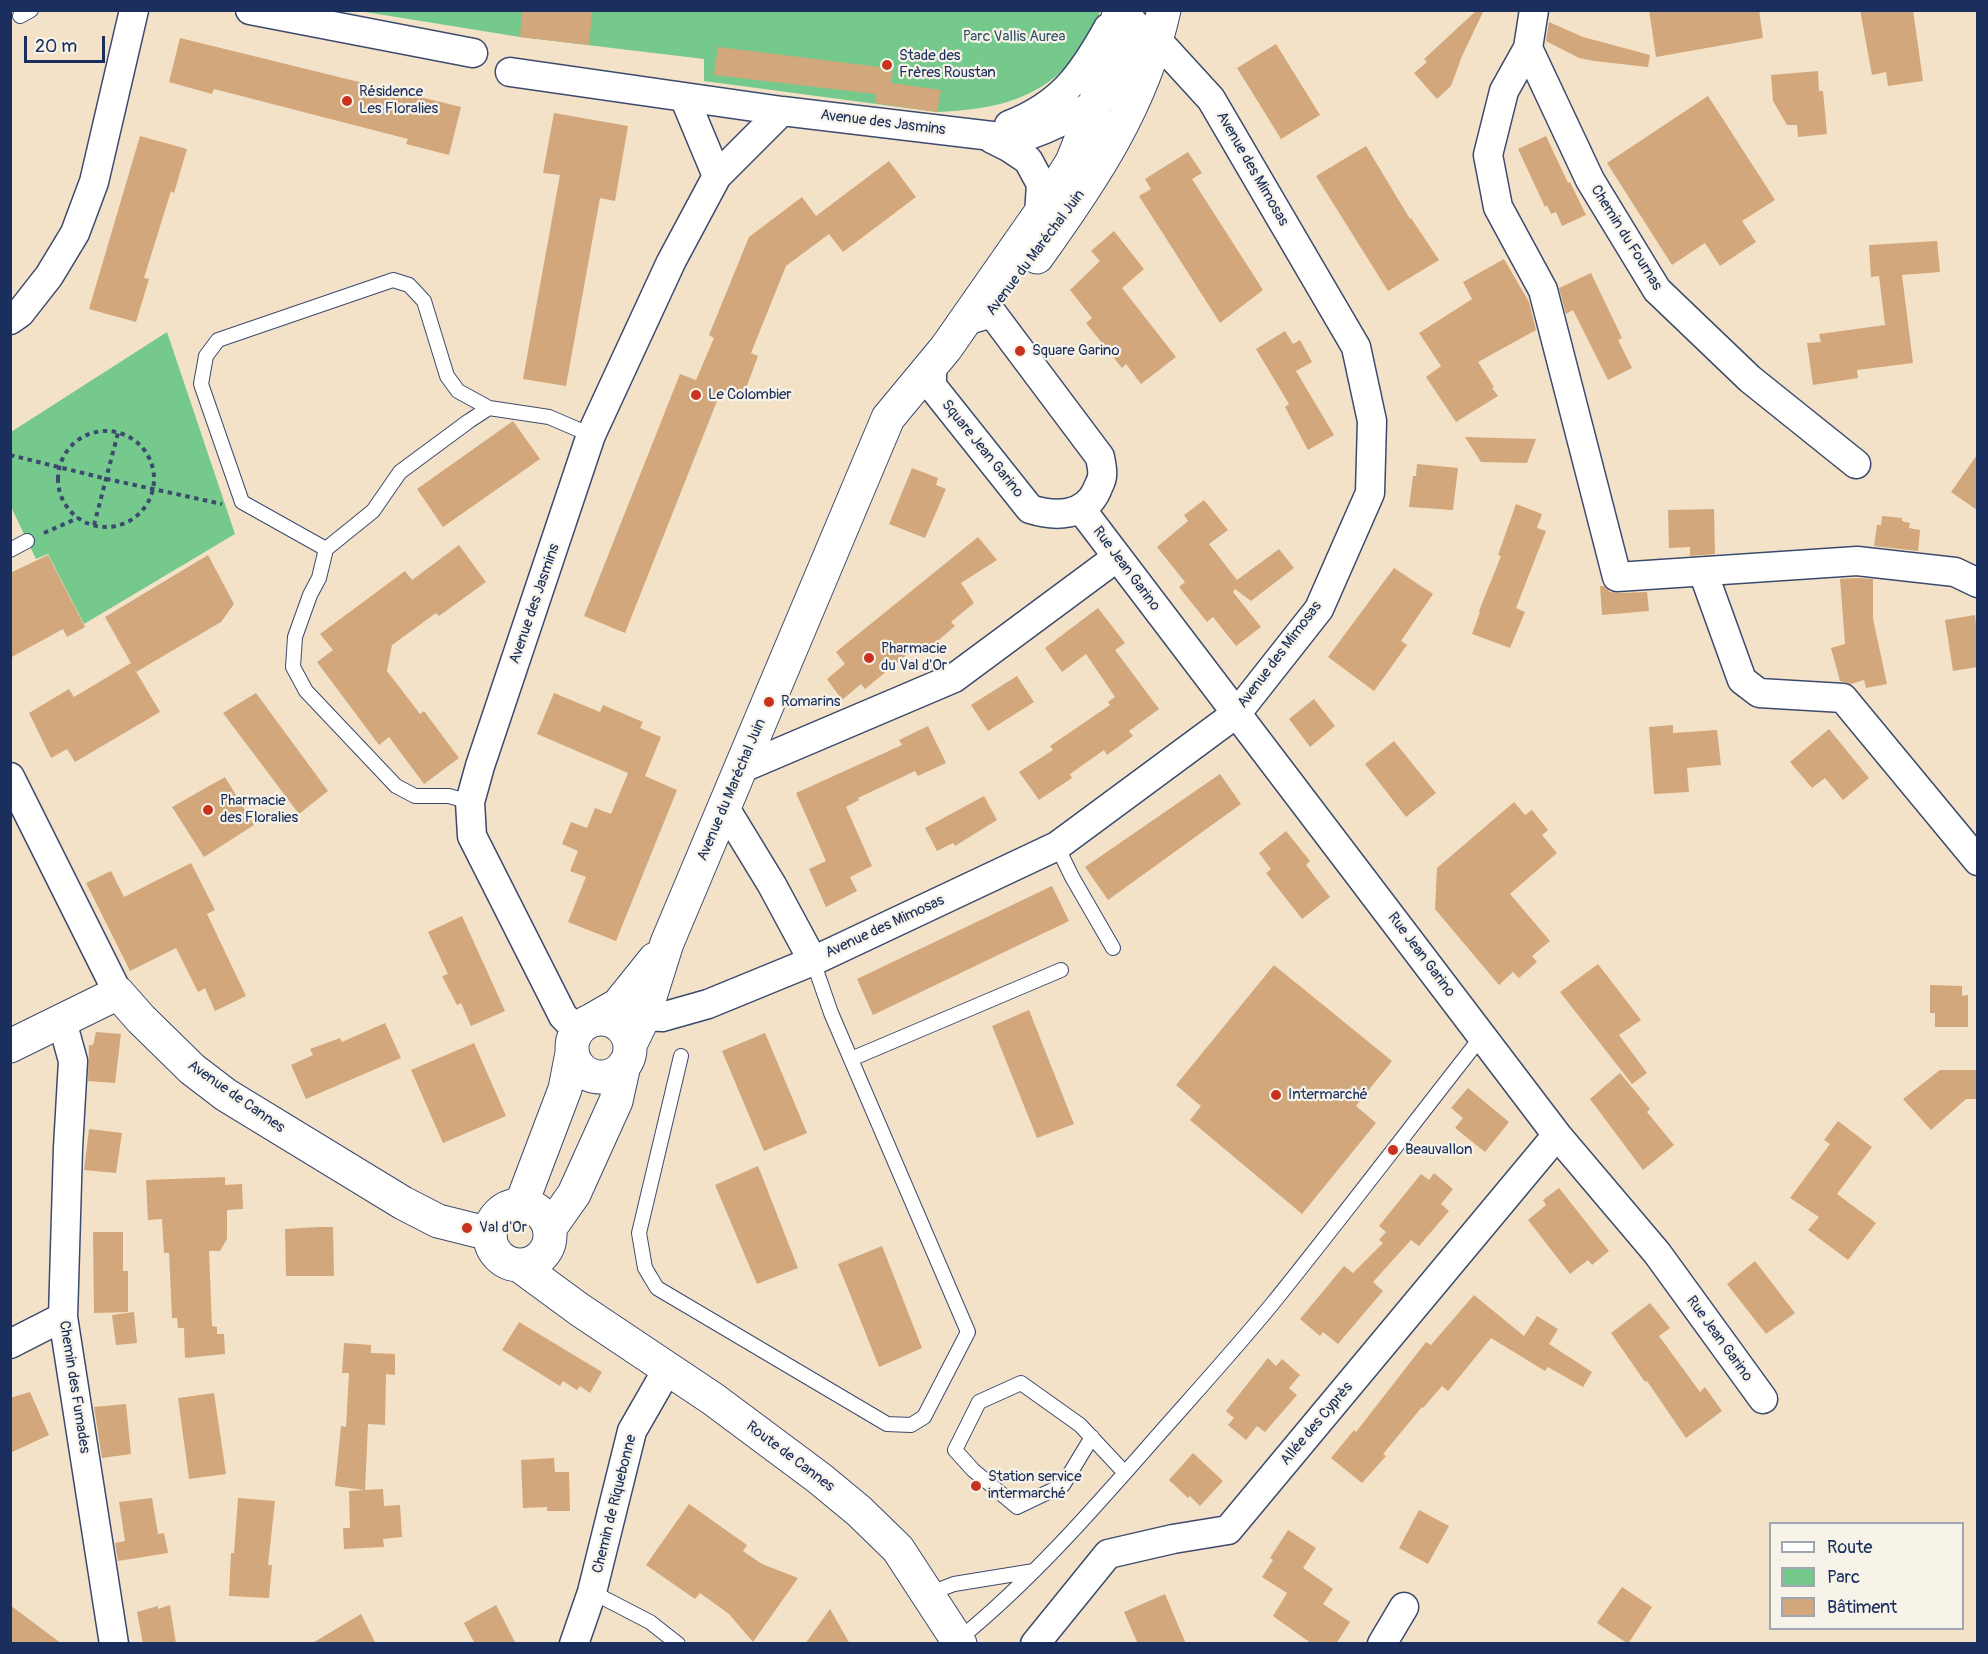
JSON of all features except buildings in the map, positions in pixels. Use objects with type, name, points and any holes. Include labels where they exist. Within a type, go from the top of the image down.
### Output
[{"type":"main road","name":"Avenue du Maréchal Juin","points":[[978,317],[1072,162],[1095,104],[1119,10]]},
{"type":"main road","name":"Avenue du Maréchal Juin","points":[[550,1236],[574,1194],[616,1101],[627,1055],[644,1016],[667,943],[864,470],[932,375],[978,317],[1035,260],[1089,184],[1134,102],[1154,23]]},
{"type":"main road","name":"Avenue du Maréchal Juin","points":[[581,1035],[618,1005],[667,943]]},
{"type":"main road","points":[[10,1046],[118,993]]},
{"type":"main road","name":"Avenue de Cannes","points":[[118,993],[185,1063],[226,1095],[403,1203],[438,1221],[490,1234]]},
{"type":"main road","points":[[521,1205],[565,1089],[581,1035],[600,1019],[617,1024],[623,1030],[627,1055],[617,1072],[609,1076],[589,1075],[575,1062],[581,1035]]},
{"type":"main road","points":[[550,1236],[545,1253],[538,1260],[520,1266],[502,1260],[495,1252],[490,1234],[492,1224],[503,1210],[521,1205],[539,1211],[546,1219],[550,1236],[580,1310]]},
{"type":"main road","name":"Route de Cannes","points":[[520,1266],[580,1310],[722,1406],[819,1478],[859,1511],[898,1550],[959,1642]]},
{"type":"street","points":[[10,320],[20,313],[49,276],[75,233],[94,182],[134,10]]},
{"type":"street","points":[[250,10],[473,53]]},
{"type":"street","name":"Avenue des Jasmins","points":[[1028,128],[1039,111],[1067,90],[1091,59],[1119,10]]},
{"type":"street","name":"Avenue des Mimosas","points":[[644,1016],[662,1017],[708,1004],[813,961],[1057,846],[1237,713],[1318,609],[1370,493],[1372,421],[1356,347],[1211,99],[1154,23],[1134,24],[1124,10]]},
{"type":"street","points":[[1534,10],[1528,48],[1504,91],[1488,155],[1498,207],[1542,290],[1617,577],[1857,561],[1955,572],[1977,583]]},
{"type":"street","name":"Avenue du Maréchal Juin","points":[[1095,104],[1125,80],[1154,23]]},
{"type":"street","name":"Chemin du Fournas","points":[[1528,48],[1590,180],[1657,290],[1750,379],[1856,464]]},
{"type":"street","name":"Avenue des Jasmins","points":[[510,72],[782,111],[985,135],[1028,128],[1095,104]]},
{"type":"street","points":[[684,97],[717,176]]},
{"type":"street","name":"Avenue des Jasmins","points":[[581,1035],[563,1016],[472,836],[470,802],[591,435],[671,262],[717,176],[782,111]]},
{"type":"street","points":[[1028,128],[1072,162],[1079,175],[1079,182],[1037,247],[1035,260]]},
{"type":"street","name":"Avenue des Jasmins","points":[[985,135],[1028,160],[1041,184],[1039,215]]},
{"type":"street","points":[[978,317],[1100,457],[1102,476],[1094,495],[1081,510]]},
{"type":"street","name":"Square Jean Garino","points":[[932,375],[1030,509],[1046,514],[1064,514],[1081,510]]},
{"type":"street","name":"Rue Jean Garino","points":[[1081,510],[1557,1135],[1657,1253],[1762,1399]]},
{"type":"street","points":[[740,769],[954,678],[1116,558]]},
{"type":"street","points":[[1703,572],[1742,680],[1759,693],[1843,698],[1977,861]]},
{"type":"street","name":"Avenue de Cannes","points":[[10,777],[118,993]]},
{"type":"street","points":[[724,808],[772,885],[813,961]]},
{"type":"street","name":"Chemin des Fumades","points":[[62,1021],[73,1061],[63,1317],[114,1644]]},
{"type":"street","name":"Allée des Cyprès","points":[[1035,1644],[1108,1554],[1173,1539],[1228,1530],[1557,1135]]},
{"type":"street","points":[[10,1344],[63,1317]]},
{"type":"street","name":"Chemin de Riquebonne","points":[[574,1644],[592,1592],[633,1431],[667,1370]]},
{"type":"street","points":[[1382,1644],[1404,1607]]},
{"type":"lane","points":[[326,549],[242,502],[201,384],[206,356],[218,340],[393,280],[409,285],[424,300],[447,376],[458,391],[489,408],[549,417],[591,435]]},
{"type":"lane","points":[[470,802],[449,796],[415,795],[396,786],[306,691],[293,667],[295,637],[310,595],[319,578],[326,549],[373,511],[400,472],[489,408]]},
{"type":"lane","points":[[10,550],[27,541]]},
{"type":"lane","points":[[1057,846],[1113,948]]},
{"type":"lane","points":[[681,1056],[639,1233],[645,1268],[657,1288],[887,1424],[911,1425],[924,1417],[968,1332],[831,1013],[813,961]]},
{"type":"lane","points":[[851,1059],[1061,970]]},
{"type":"lane","points":[[959,1642],[1034,1571],[1125,1473],[1271,1304],[1482,1036]]},
{"type":"lane","points":[[1092,1437],[1063,1485],[1017,1507],[973,1470],[955,1450],[979,1402],[1021,1383],[1080,1425],[1092,1437],[1125,1473]]},
{"type":"lane","points":[[928,1594],[954,1584],[1034,1571]]},
{"type":"lane","points":[[592,1592],[650,1622],[678,1644]]},
{"type":"path","points":[[107,431],[118,433],[138,442],[148,454],[154,470],[154,488],[149,501],[132,519],[109,527],[94,525],[78,518],[68,508],[61,495],[58,481],[60,466],[66,453],[77,441],[91,433],[107,431]]},
{"type":"path","points":[[94,525],[118,433]]},
{"type":"path","points":[[10,455],[225,505]]},
{"type":"path","points":[[27,541],[78,518]]},
{"type":"green space","name":"Stade des Frères Roustan","points":[[359,11],[1100,11],[1094,30],[1077,54],[1063,70],[1032,92],[1014,100],[977,109],[937,112],[704,81],[704,59],[520,37]]},
{"type":"green space","points":[[167,332],[235,534],[84,624],[48,554],[36,559],[11,507],[11,432]]},
{"type":"place","name":"Stade des Frères Roustan","points":[[887,65]]},
{"type":"place","name":"Résidence Les Floralies","points":[[347,101]]},
{"type":"place","name":"Square Garino","points":[[1020,351]]},
{"type":"place","name":"Le Colombier","points":[[696,395]]},
{"type":"place","name":"Pharmacie du Val d'Or","points":[[869,658]]},
{"type":"place","name":"Romarins","points":[[769,702]]},
{"type":"place","name":"Pharmacie des Floralies","points":[[208,810]]},
{"type":"place","name":"Intermarché","points":[[1276,1095]]},
{"type":"place","name":"Beauvallon","points":[[1393,1150]]},
{"type":"place","name":"Val d'Or","points":[[467,1228]]},
{"type":"place","name":"Station service intermarché","points":[[976,1486]]},
{"type":"park label","name":"Parc Vallis Aurea","points":[[1014,37]]}]
